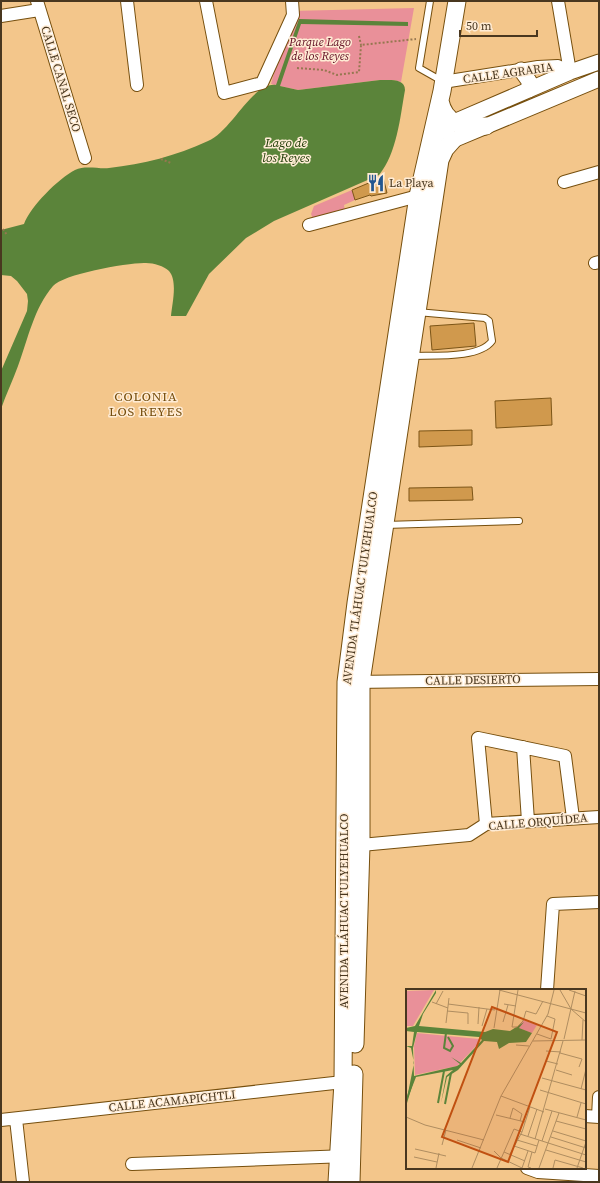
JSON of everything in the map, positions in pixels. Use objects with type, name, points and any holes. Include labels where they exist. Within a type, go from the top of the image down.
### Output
[{"type":"main road","name":"AVENIDA TLÁHUAC TULYEHUALCO","points":[[409,311],[418,196],[440,101],[457,1]]},
{"type":"main road","points":[[440,101],[442,111],[454,122],[473,127],[486,126]]},
{"type":"main road","name":"AVENIDA TLÁHUAC TULYEHUALCO","points":[[337,1182],[345,1156],[351,955],[354,682],[364,604],[409,311],[440,160],[445,149],[454,140]]},
{"type":"main road","name":"AVENIDA TLÁHUAC TULYEHUALCO","points":[[351,1182],[345,1156],[343,1082],[351,955],[361,845],[352,791]]},
{"type":"street","points":[[127,1],[137,85]]},
{"type":"street","points":[[206,1],[224,93],[262,83],[293,15],[292,1]]},
{"type":"street","points":[[558,1],[570,72]]},
{"type":"street","points":[[1,16],[38,5]]},
{"type":"street","name":"CALLE CANAL SECO","points":[[38,5],[85,158]]},
{"type":"street","points":[[430,143],[439,133],[454,122],[570,72],[599,62]]},
{"type":"street","name":"CALLE AGRARIA","points":[[443,82],[558,66],[570,72]]},
{"type":"street","points":[[521,70],[529,81],[529,90]]},
{"type":"street","points":[[454,140],[599,79]]},
{"type":"street","points":[[564,182],[599,172]]},
{"type":"street","points":[[309,225],[418,196]]},
{"type":"street","name":"CALLE DESIERTO","points":[[354,682],[599,679]]},
{"type":"street","points":[[486,824],[478,738],[565,756],[572,818]]},
{"type":"street","points":[[523,747],[528,821]]},
{"type":"street","name":"CALLE ORQUÍDEA","points":[[361,845],[469,835],[486,824],[599,817]]},
{"type":"street","points":[[547,989],[553,904],[599,902]]},
{"type":"street","name":"CALLE ACAMAPICHTLI","points":[[1,1120],[343,1082]]},
{"type":"street","points":[[586,1116],[599,1117],[599,1097]]},
{"type":"street","points":[[16,1119],[23,1182]]},
{"type":"street","points":[[132,1164],[345,1156]]},
{"type":"street","points":[[535,1173],[599,1176]]},
{"type":"lane","points":[[430,1],[419,68],[443,82]]},
{"type":"lane","points":[[402,356],[476,352],[487,347],[492,341],[489,321],[485,318],[409,311]]},
{"type":"lane","points":[[376,525],[518,522]]},
{"type":"path","points":[[297,68],[324,70],[337,75],[359,72],[361,45],[359,36]]},
{"type":"path","points":[[361,45],[423,38]]},
{"type":"path","points":[[161,159],[171,163]]},
{"type":"path","points":[[3,229],[7,235]]},
{"type":"green space","name":"Parque Lago de los Reyes","points":[[414,8],[401,82],[394,80],[380,80],[298,90],[271,84],[291,11]]},
{"type":"green space","points":[[352,190],[355,200],[344,205],[345,211],[313,219],[311,214],[314,206]]},
{"type":"water","name":"Lago de los Reyes","points":[[299,19],[408,22],[408,26],[301,24],[280,86],[298,90],[380,80],[396,80],[402,83],[405,90],[397,135],[390,156],[379,175],[274,221],[246,238],[209,274],[186,316],[171,316],[174,293],[172,275],[167,269],[155,264],[126,264],[83,273],[59,282],[53,286],[46,295],[36,314],[1,409],[1,371],[27,311],[28,301],[27,294],[17,281],[11,276],[1,275],[1,230],[24,224],[32,210],[53,186],[75,170],[87,167],[109,168],[147,162],[184,151],[217,136],[259,91],[267,86],[276,85]]},
{"type":"building","name":"La Playa","points":[[383,177],[387,193],[370,195],[355,200],[352,190]]},
{"type":"building","points":[[474,323],[476,346],[432,350],[430,326]]},
{"type":"building","points":[[551,398],[552,425],[496,428],[495,401]]},
{"type":"building","points":[[472,430],[472,445],[419,447],[419,431]]},
{"type":"building","points":[[472,487],[473,500],[409,501],[409,488]]},
{"type":"place","name":"La Playa","points":[[376,183]]},
{"type":"district","name":"COLONIA LOS REYES","points":[[146,404]]}]
